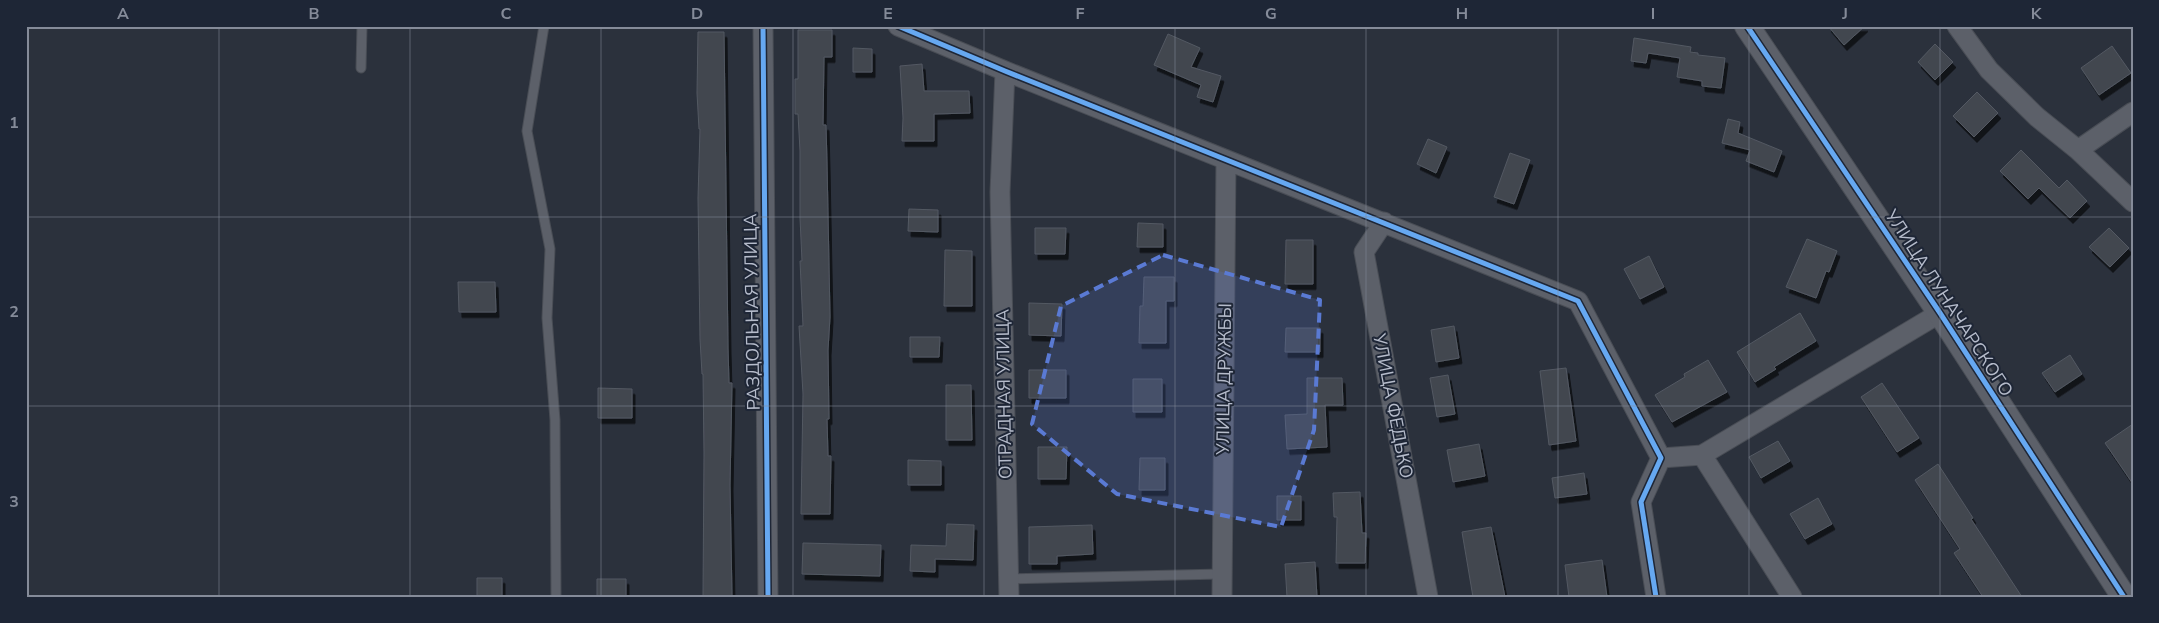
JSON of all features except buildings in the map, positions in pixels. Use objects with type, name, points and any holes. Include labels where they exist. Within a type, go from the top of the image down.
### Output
[{"type":"street","name":"РАЗДОЛЬНАЯ УЛИЦА","points":[[763,26],[768,597]]},
{"type":"street","points":[[898,26],[1005,71],[1578,301],[1662,458]]},
{"type":"street","name":"УЛИЦА ЛУНАЧАРСКОГО","points":[[1748,26],[1940,313],[2124,597]]},
{"type":"street","points":[[1957,26],[1989,70],[2037,117],[2078,150],[2133,202]]},
{"type":"street","name":"ОТРАДНАЯ УЛИЦА","points":[[1005,71],[1000,192],[1009,588]]},
{"type":"street","points":[[2078,150],[2133,112]]},
{"type":"street","name":"УЛИЦА ДРУЖБЫ","points":[[1222,597],[1226,160]]},
{"type":"street","name":"УЛИЦА ФЕДЬКО","points":[[1384,222],[1364,252],[1428,597]]},
{"type":"street","points":[[1662,458],[1702,456],[1940,313]]},
{"type":"street","points":[[1702,456],[1792,597]]},
{"type":"street","points":[[1656,597],[1641,502],[1662,458]]},
{"type":"lane","points":[[361,68],[362,26]]},
{"type":"lane","points":[[544,26],[527,131],[550,250],[546,318],[555,420],[556,597]]},
{"type":"lane","points":[[1009,588],[1221,574]]},
{"type":"highlighted area","points":[[1163,255],[1320,300],[1314,430],[1281,527],[1117,494],[1032,424],[1061,306]]},
{"type":"cycle path","points":[[763,26],[768,597]]},
{"type":"cycle path","points":[[898,26],[1005,71],[1578,301],[1661,458],[1641,502],[1656,597]]},
{"type":"cycle path","points":[[1747,26],[1940,313],[2124,597]]}]
